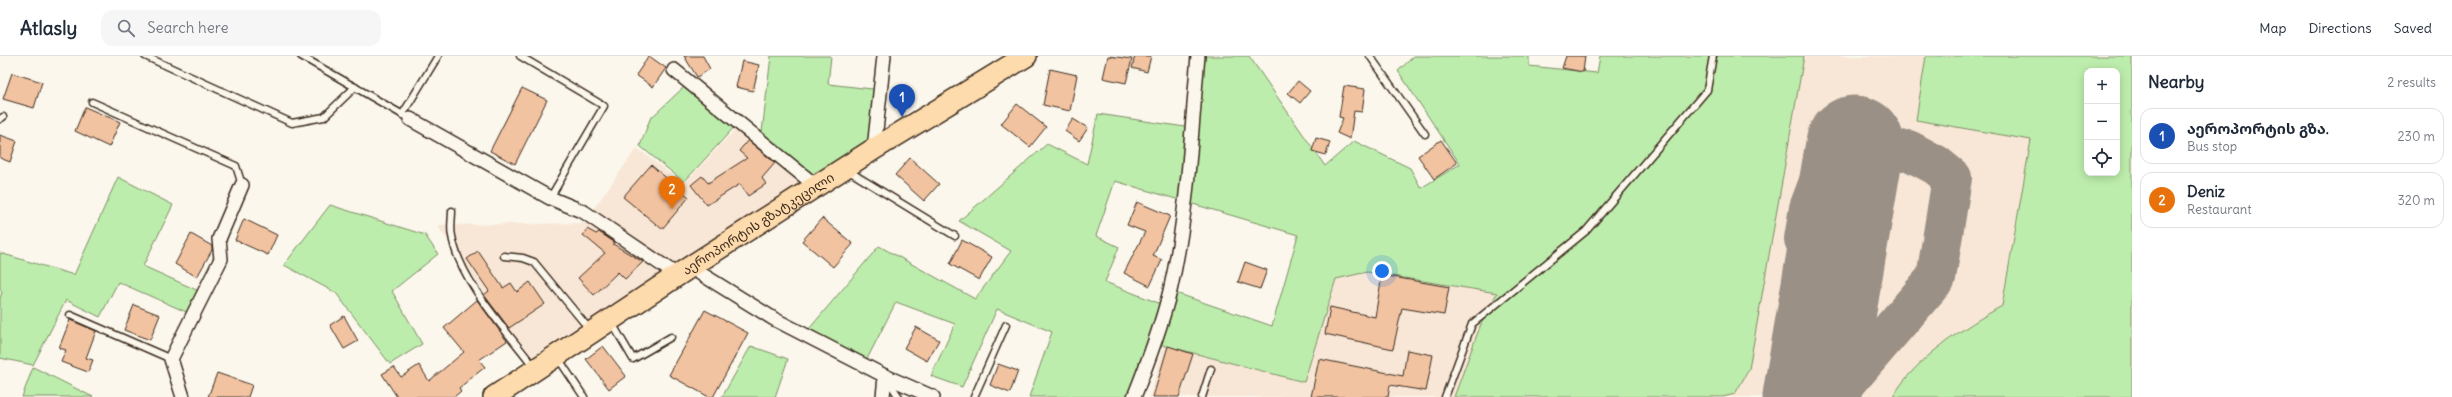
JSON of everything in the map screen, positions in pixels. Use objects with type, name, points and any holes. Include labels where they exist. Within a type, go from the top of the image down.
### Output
[{"type":"highway","name":"აეროპორტის გზატკეცილი","points":[[494,397],[610,319],[844,168],[1026,56]]},
{"type":"street","points":[[874,149],[884,56]]},
{"type":"street","points":[[1134,397],[1155,343],[1170,291],[1186,201],[1198,56]]},
{"type":"street","points":[[674,70],[816,186]]},
{"type":"street","points":[[406,117],[550,198],[584,212],[684,271],[774,319],[886,376],[933,397]]},
{"type":"street","points":[[183,397],[171,358],[221,259],[218,239],[242,185]]},
{"type":"street","points":[[883,397],[886,376]]},
{"type":"lane","points":[[145,56],[292,123],[324,117],[355,87]]},
{"type":"lane","points":[[301,56],[406,117],[438,56]]},
{"type":"lane","points":[[520,56],[604,106],[550,198]]},
{"type":"lane","points":[[1370,56],[1425,134]]},
{"type":"lane","points":[[1446,397],[1472,324],[1586,231],[1707,90],[1713,56]]},
{"type":"lane","points":[[92,102],[236,166],[242,185]]},
{"type":"lane","points":[[844,168],[955,236]]},
{"type":"lane","points":[[452,211],[452,235],[458,257],[467,278],[535,369]]},
{"type":"lane","points":[[504,256],[523,258],[534,262],[591,332]]},
{"type":"lane","points":[[70,315],[171,358]]},
{"type":"lane","points":[[610,319],[633,359],[671,337]]},
{"type":"lane","points":[[974,397],[1006,325]]},
{"type":"lane","points":[[556,355],[584,397]]},
{"type":"lane","points":[[1202,397],[1211,369]]},
{"type":"lane","points":[[886,376],[899,397]]},
{"type":"shaded area","points":[[1697,56],[2132,56],[2132,397],[1149,397],[1164,345],[1304,382],[1336,279],[1366,272],[1497,293]]},
{"type":"shaded area","points":[[739,125],[813,185],[678,271],[589,215],[637,148],[684,184]]},
{"type":"shaded area","points":[[589,223],[673,275],[535,366],[437,225]]},
{"type":"green space","points":[[771,56],[831,56],[828,84],[881,90],[874,149],[816,186],[761,141]]},
{"type":"green space","points":[[1198,56],[1249,56],[1325,166],[1354,141],[1410,168],[1421,188],[1460,164],[1398,71],[1414,56],[1529,56],[1529,66],[1597,73],[1600,56],[1804,56],[1749,369],[1735,394],[1723,397],[1454,397],[1481,324],[1497,293],[1367,272],[1336,279],[1304,382],[1155,343],[1134,397],[1029,397],[1052,332],[997,309],[962,387],[931,376],[955,324],[896,302],[864,365],[804,335],[879,246],[975,299],[1011,251],[959,221],[1047,144],[1087,164],[1098,114],[1192,128]],"holes":[[[1115,181],[1298,235],[1272,326],[1170,291],[1166,306],[1105,282],[1119,247],[1096,236]]]},
{"type":"green space","points":[[1926,56],[2132,56],[2132,397],[1893,397],[1913,370],[1927,357],[1973,323],[2002,306],[2031,140],[1916,120]]},
{"type":"green space","points":[[687,84],[737,124],[684,182],[640,146],[650,119]]},
{"type":"green space","points":[[118,177],[173,205],[143,266],[201,292],[191,314],[118,282],[100,317],[66,300],[33,365],[0,358],[0,299],[2,291],[0,290],[0,253],[74,275]]},
{"type":"green space","points":[[330,205],[425,235],[438,254],[392,291],[422,344],[390,364],[336,293],[284,265]]},
{"type":"green space","points":[[751,346],[788,359],[775,397],[722,397]]},
{"type":"green space","points":[[33,367],[93,397],[22,397]]},
{"type":"building","points":[[649,56],[666,68],[653,87],[636,75]]},
{"type":"building","points":[[684,56],[703,56],[710,69],[697,77]]},
{"type":"building","points":[[1108,56],[1132,59],[1126,83],[1103,78]]},
{"type":"building","points":[[1135,56],[1151,56],[1147,72],[1132,68]]},
{"type":"building","points":[[1566,56],[1585,56],[1583,72],[1562,68]]},
{"type":"building","points":[[742,61],[759,65],[753,91],[736,87]]},
{"type":"building","points":[[1050,69],[1077,75],[1070,111],[1043,105]]},
{"type":"building","points":[[12,73],[42,82],[34,108],[3,99]]},
{"type":"building","points":[[1298,81],[1310,91],[1300,103],[1288,93]]},
{"type":"building","points":[[1344,86],[1365,89],[1362,112],[1354,111],[1350,139],[1337,133],[1343,118],[1339,117]]},
{"type":"building","points":[[522,88],[547,100],[515,164],[490,151]]},
{"type":"building","points":[[1017,104],[1046,127],[1030,147],[1001,124]]},
{"type":"building","points":[[85,107],[120,122],[109,147],[75,131]]},
{"type":"building","points":[[1073,119],[1088,128],[1079,141],[1065,131]]},
{"type":"building","points":[[0,135],[17,141],[10,162],[0,158]]},
{"type":"building","points":[[1316,138],[1330,142],[1326,155],[1312,151]]},
{"type":"building","points":[[748,140],[775,163],[762,178],[766,184],[748,196],[740,184],[707,205],[691,185],[702,176],[708,183],[747,158],[739,151]]},
{"type":"building","points":[[1441,140],[1457,163],[1434,179],[1418,156]]},
{"type":"building","points":[[910,158],[939,184],[924,201],[895,175]]},
{"type":"building","points":[[651,165],[689,197],[662,229],[623,197]]},
{"type":"building","points":[[1137,202],[1170,216],[1153,256],[1162,260],[1150,286],[1124,273],[1145,232],[1127,225]]},
{"type":"building","points":[[822,218],[853,244],[833,267],[802,241]]},
{"type":"building","points":[[244,219],[277,235],[268,255],[235,240]]},
{"type":"building","points":[[587,229],[596,234],[599,232],[614,242],[613,244],[643,262],[625,279],[618,272],[594,295],[578,278],[605,253],[583,235]]},
{"type":"building","points":[[191,234],[212,246],[212,250],[197,277],[175,264]]},
{"type":"building","points":[[962,240],[992,257],[979,280],[950,264]]},
{"type":"building","points":[[478,251],[503,288],[511,283],[517,292],[530,282],[545,304],[509,328],[484,295],[489,291],[467,259]]},
{"type":"building","points":[[1245,262],[1267,270],[1260,289],[1238,282]]},
{"type":"building","points":[[1382,275],[1449,287],[1444,315],[1402,308],[1393,349],[1325,334],[1330,307],[1375,317]]},
{"type":"building","points":[[477,300],[507,341],[479,360],[485,367],[459,388],[461,391],[454,397],[397,397],[382,374],[394,367],[401,377],[419,365],[429,381],[464,352],[444,328]]},
{"type":"building","points":[[134,305],[160,315],[150,340],[124,330]]},
{"type":"building","points":[[705,310],[748,333],[713,397],[709,397],[669,375]]},
{"type":"building","points":[[344,316],[358,341],[344,349],[330,325]]},
{"type":"building","points":[[70,320],[96,331],[86,358],[93,360],[88,372],[61,362],[66,350],[59,348]]},
{"type":"building","points":[[916,327],[939,340],[927,361],[904,348]]},
{"type":"building","points":[[603,346],[626,376],[609,389],[586,359]]},
{"type":"building","points":[[1168,346],[1193,354],[1179,397],[1153,397]]},
{"type":"building","points":[[1407,350],[1433,355],[1426,391],[1390,385],[1388,397],[1311,397],[1319,359],[1403,376]]},
{"type":"building","points":[[998,364],[1018,371],[1010,393],[990,385]]},
{"type":"building","points":[[217,373],[252,385],[248,397],[208,397]]},
{"type":"taxiway","points":[[1830,291],[1814,265],[1804,239],[1809,208],[1818,184],[1853,158],[1908,150],[1936,165],[1952,178],[1936,278],[1834,397]]},
{"type":"runway","points":[[1812,397],[1855,145]]},
{"type":"place","name":"აეროპორტის გზა.","points":[[902,117]]},
{"type":"place","name":"Deniz","points":[[672,209]]}]
